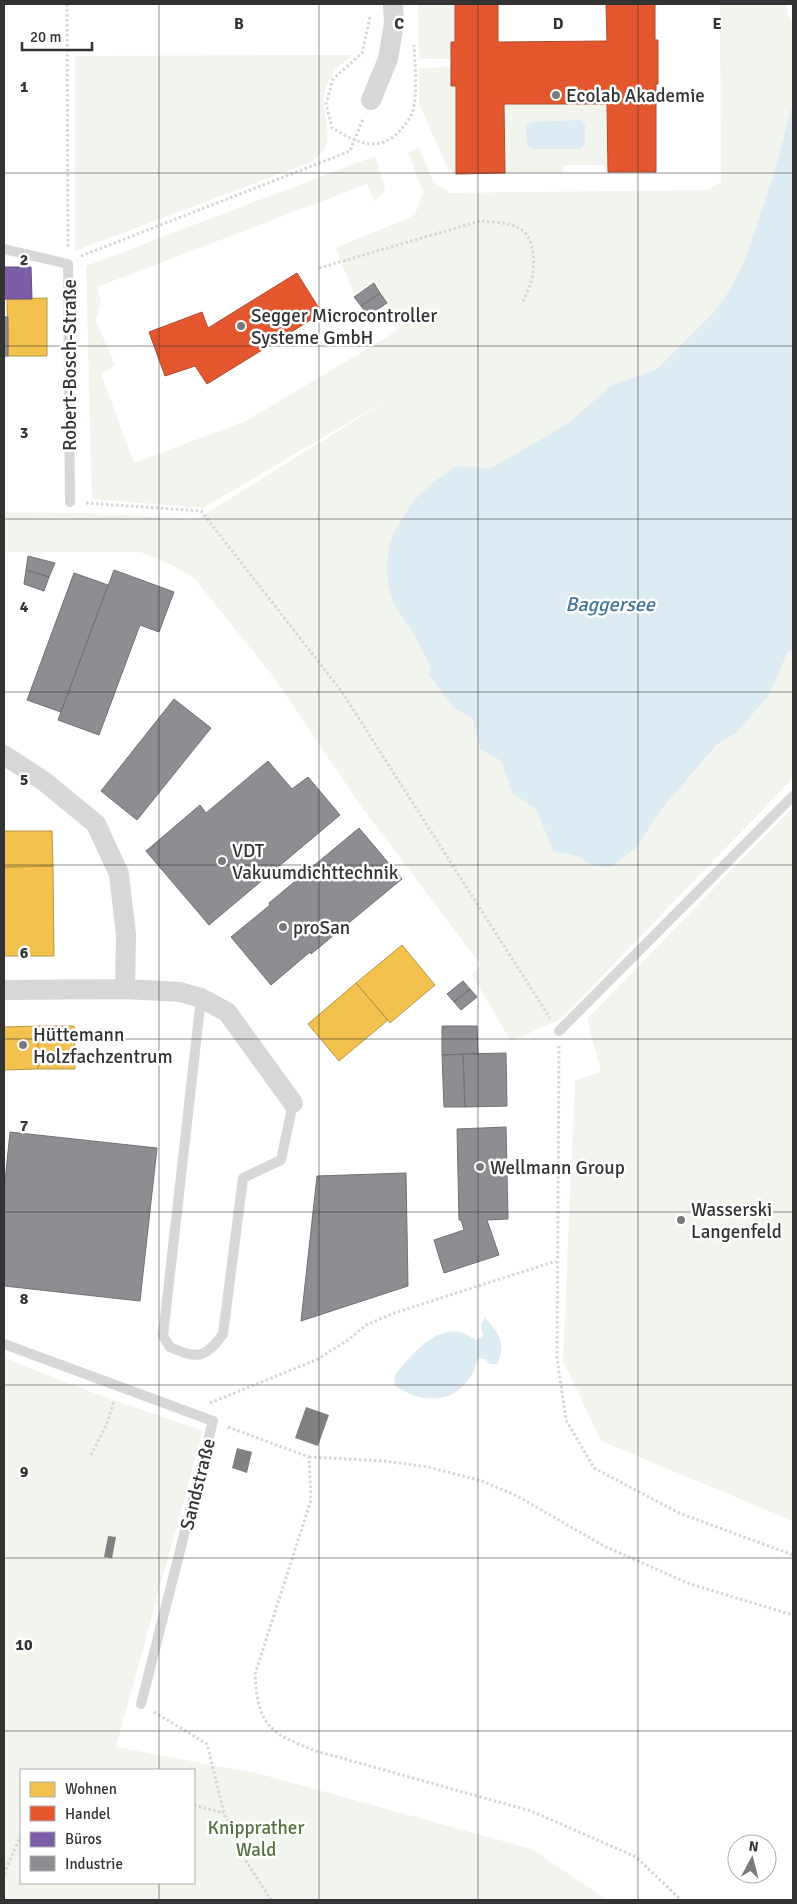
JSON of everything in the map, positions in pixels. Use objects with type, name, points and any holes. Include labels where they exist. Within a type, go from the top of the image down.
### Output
[{"type":"street","points":[[371,100],[388,59],[394,23],[394,4]]},
{"type":"street","points":[[4,755],[44,782],[96,824],[120,874],[126,935],[125,989]]},
{"type":"street","points":[[4,990],[125,989],[180,992],[201,998],[227,1012],[293,1103]]},
{"type":"lane","name":"Robert-Bosch-Straße","points":[[4,249],[68,264],[70,502]]},
{"type":"lane","points":[[559,1031],[793,796]]},
{"type":"lane","points":[[201,998],[163,1336],[170,1348],[189,1354],[200,1355],[211,1350],[224,1334],[243,1178],[281,1160],[293,1103]]},
{"type":"lane","name":"Sandstraße","points":[[4,1344],[213,1421],[141,1704]]},
{"type":"path","points":[[67,4],[68,264]]},
{"type":"path","points":[[68,264],[80,256],[350,151],[371,100]]},
{"type":"path","points":[[319,268],[480,221],[497,222],[520,228],[530,239],[533,260],[532,281],[522,304]]},
{"type":"path","points":[[70,502],[201,511],[342,692],[559,1031],[556,1261],[557,1358],[566,1420],[594,1468],[678,1513],[793,1555]]},
{"type":"path","points":[[186,1412],[318,1359],[348,1340],[366,1325],[394,1313],[556,1261]]},
{"type":"path","points":[[92,1455],[106,1426],[118,1386]]},
{"type":"path","points":[[213,1421],[309,1457],[385,1461],[428,1467],[482,1481],[517,1496],[604,1546],[690,1584],[793,1615]]},
{"type":"path","points":[[309,1457],[311,1500],[254,1674],[256,1699],[266,1723],[285,1739],[316,1751],[532,1811],[636,1857],[681,1900]]},
{"type":"path","points":[[141,1704],[206,1744],[224,1813],[246,1861],[271,1900]]},
{"type":"path","points":[[195,1804],[224,1813]]},
{"type":"path","points":[[4,1874],[20,1837]]},
{"type":"green space","points":[[418,4],[455,4],[455,42],[451,42],[451,59],[419,59]]},
{"type":"green space","points":[[720,4],[786,4],[788,16],[793,22],[793,103],[772,179],[744,262],[730,290],[714,312],[657,369],[612,385],[567,424],[491,468],[456,466],[432,483],[414,500],[394,532],[394,605],[412,631],[430,666],[430,678],[454,708],[473,719],[480,749],[501,761],[512,793],[536,809],[553,851],[580,857],[587,863],[611,867],[636,848],[660,811],[718,745],[737,732],[770,694],[788,651],[793,650],[793,778],[561,1019],[511,1041],[472,975],[481,965],[363,809],[273,676],[194,578],[174,566],[140,552],[4,552],[4,512],[84,513],[197,519],[394,396],[203,508],[92,499],[86,266],[375,156],[385,187],[374,202],[367,184],[97,287],[101,301],[96,321],[115,365],[101,374],[134,463],[246,421],[397,331],[376,282],[354,294],[336,248],[415,215],[423,192],[408,152],[419,148],[433,182],[450,193],[708,190],[721,182]]},
{"type":"green space","points":[[353,55],[335,70],[327,84],[324,105],[328,131],[327,140],[324,150],[311,162],[75,251],[75,56]]},
{"type":"green space","points":[[451,67],[456,86],[456,174],[448,169],[419,104],[419,68]]},
{"type":"green space","points":[[504,104],[607,104],[608,172],[605,172],[604,165],[564,165],[563,173],[505,173]]},
{"type":"green space","name":"Wasserski Langenfeld","points":[[793,807],[793,1521],[601,1441],[563,1361],[575,1080],[601,1072],[587,1019]]},
{"type":"green space","name":"Knipprather Wald","points":[[4,1358],[94,1393],[203,1431],[116,1747],[260,1774],[532,1849],[607,1900],[4,1900]]},
{"type":"water","name":"Baggersee","points":[[793,103],[793,650],[788,651],[770,694],[737,732],[717,745],[660,811],[636,848],[611,867],[602,867],[587,863],[580,857],[553,851],[536,809],[512,793],[501,761],[480,749],[473,719],[454,708],[430,677],[430,666],[412,631],[394,605],[388,585],[387,565],[389,546],[394,532],[414,500],[432,483],[456,466],[491,468],[567,424],[612,385],[657,369],[714,312],[730,290],[744,262],[772,179]]},
{"type":"water","points":[[581,120],[585,125],[585,143],[581,149],[531,149],[527,145],[526,127],[531,122]]},
{"type":"water","points":[[485,1318],[500,1339],[501,1350],[497,1364],[490,1364],[485,1359],[479,1358],[471,1376],[463,1386],[455,1393],[445,1397],[425,1398],[404,1391],[394,1385],[395,1375],[424,1344],[443,1333],[453,1331],[463,1333],[477,1340],[483,1336],[481,1324]]},
{"type":"building: Wohnen","points":[[47,298],[47,356],[8,356],[7,299]]},
{"type":"building: Wohnen","points":[[4,831],[52,831],[53,866],[4,867]]},
{"type":"building: Wohnen","points":[[53,866],[54,956],[4,956],[4,867]]},
{"type":"building: Wohnen","points":[[402,945],[435,985],[390,1023],[356,983]]},
{"type":"building: Wohnen","points":[[356,983],[388,1020],[339,1061],[308,1024]]},
{"type":"building: Wohnen","points":[[38,1026],[38,1069],[4,1070],[4,1027]]},
{"type":"building: Wohnen","points":[[38,1026],[74,1026],[75,1069],[38,1069]]},
{"type":"building: Handel","name":"Ecolab Akademie","points":[[455,4],[498,4],[498,42],[607,41],[606,4],[655,4],[655,40],[658,40],[656,172],[608,172],[607,104],[504,104],[505,173],[456,174],[456,86],[451,86],[451,42],[455,42]]},
{"type":"building: Handel","points":[[297,273],[322,313],[207,384],[195,366],[165,376],[149,332],[202,312],[208,328]]},
{"type":"building: Büros","points":[[4,267],[31,267],[32,299],[4,299]]},
{"type":"building: Industrie","points":[[374,283],[380,293],[361,306],[354,297]]},
{"type":"building: Industrie","points":[[380,293],[387,303],[368,316],[361,306]]},
{"type":"building: Industrie","points":[[4,317],[8,317],[8,356],[4,356]]},
{"type":"building: Industrie","points":[[28,556],[55,563],[49,577],[26,570]]},
{"type":"building: Industrie","points":[[26,570],[49,577],[44,591],[24,584]]},
{"type":"building: Industrie","points":[[114,570],[174,592],[159,632],[140,625],[99,735],[58,720]]},
{"type":"building: Industrie","points":[[74,573],[108,585],[61,712],[27,700]]},
{"type":"building: Industrie","points":[[174,699],[211,728],[137,820],[101,791]]},
{"type":"building: Industrie","points":[[268,761],[292,789],[308,777],[340,815],[209,925],[146,851],[200,805],[206,813]]},
{"type":"building: Industrie","points":[[359,828],[402,879],[271,985],[231,937]]},
{"type":"building: Industrie","points":[[463,981],[470,989],[454,1002],[447,994]]},
{"type":"building: Industrie","points":[[470,989],[477,997],[461,1010],[454,1002]]},
{"type":"building: Industrie","points":[[442,1026],[477,1026],[478,1054],[442,1055]]},
{"type":"building: Industrie","points":[[506,1053],[507,1106],[465,1107],[463,1054]]},
{"type":"building: Industrie","points":[[463,1054],[465,1107],[444,1107],[442,1055]]},
{"type":"building: Industrie","points":[[506,1127],[508,1219],[487,1220],[499,1255],[444,1273],[434,1240],[464,1230],[461,1220],[459,1220],[457,1129]]},
{"type":"building: Industrie","points":[[10,1132],[157,1148],[140,1301],[4,1286],[4,1191]]},
{"type":"building: Industrie","points":[[406,1173],[408,1286],[301,1321],[317,1176]]},
{"type":"building: Sonstige","points":[[306,1407],[329,1415],[318,1446],[295,1438]]},
{"type":"building: Sonstige","points":[[237,1448],[252,1452],[247,1473],[232,1468]]},
{"type":"building: Sonstige","points":[[108,1536],[116,1537],[112,1558],[104,1557]]},
{"type":"place","name":"Ecolab Akademie","points":[[556,95]]},
{"type":"place","name":"Segger Microcontroller Systeme GmbH","points":[[241,326]]},
{"type":"place","name":"VDT Vakuumdichttechnik","points":[[222,861]]},
{"type":"place","name":"proSan","points":[[283,927]]},
{"type":"place","name":"Hüttemann Holzfachzentrum","points":[[23,1045]]},
{"type":"place","name":"Wellmann Group","points":[[480,1167]]},
{"type":"place","name":"Wasserski Langenfeld","points":[[681,1220]]}]
